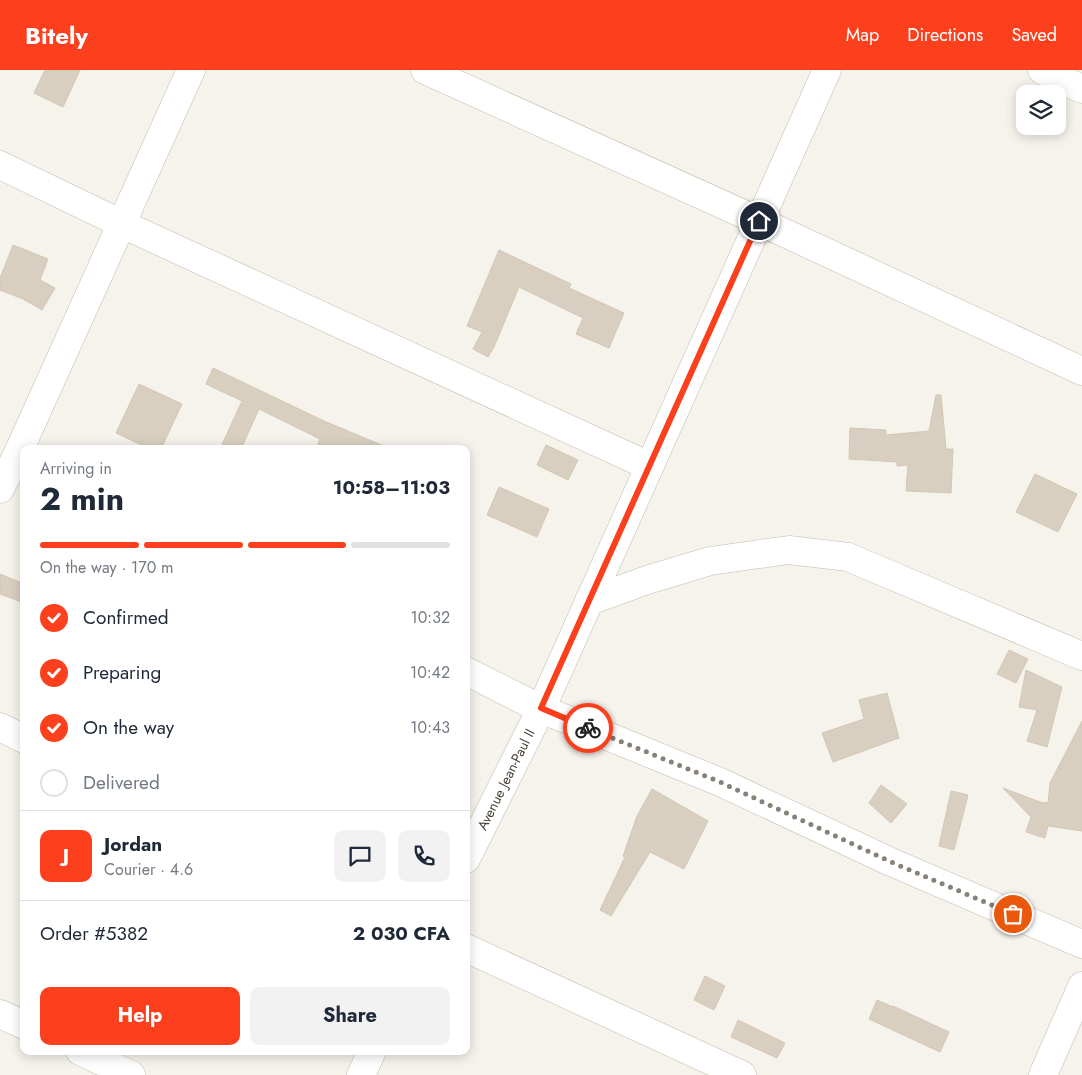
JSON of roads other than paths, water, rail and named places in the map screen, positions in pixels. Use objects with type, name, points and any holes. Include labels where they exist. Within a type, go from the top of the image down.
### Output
[{"type":"street","points":[[0,489],[14,451],[122,224],[191,70]]},
{"type":"street","points":[[425,70],[759,221],[1082,371]]},
{"type":"street","name":"Avenue Jean-Paul II","points":[[470,851],[541,708],[827,70]]},
{"type":"street","points":[[1042,70],[1082,89]]},
{"type":"street","points":[[0,166],[649,466]]},
{"type":"street","points":[[589,600],[710,561],[789,550],[848,557],[1082,656]]},
{"type":"street","points":[[470,673],[541,708],[720,782],[891,862],[1082,944]]},
{"type":"street","points":[[0,727],[20,736]]},
{"type":"street","points":[[470,950],[742,1075]]},
{"type":"street","points":[[1043,1075],[1082,986]]},
{"type":"street","points":[[0,1014],[20,1023]]},
{"type":"street","points":[[88,1055],[131,1075]]},
{"type":"street","points":[[361,1075],[370,1055]]}]
